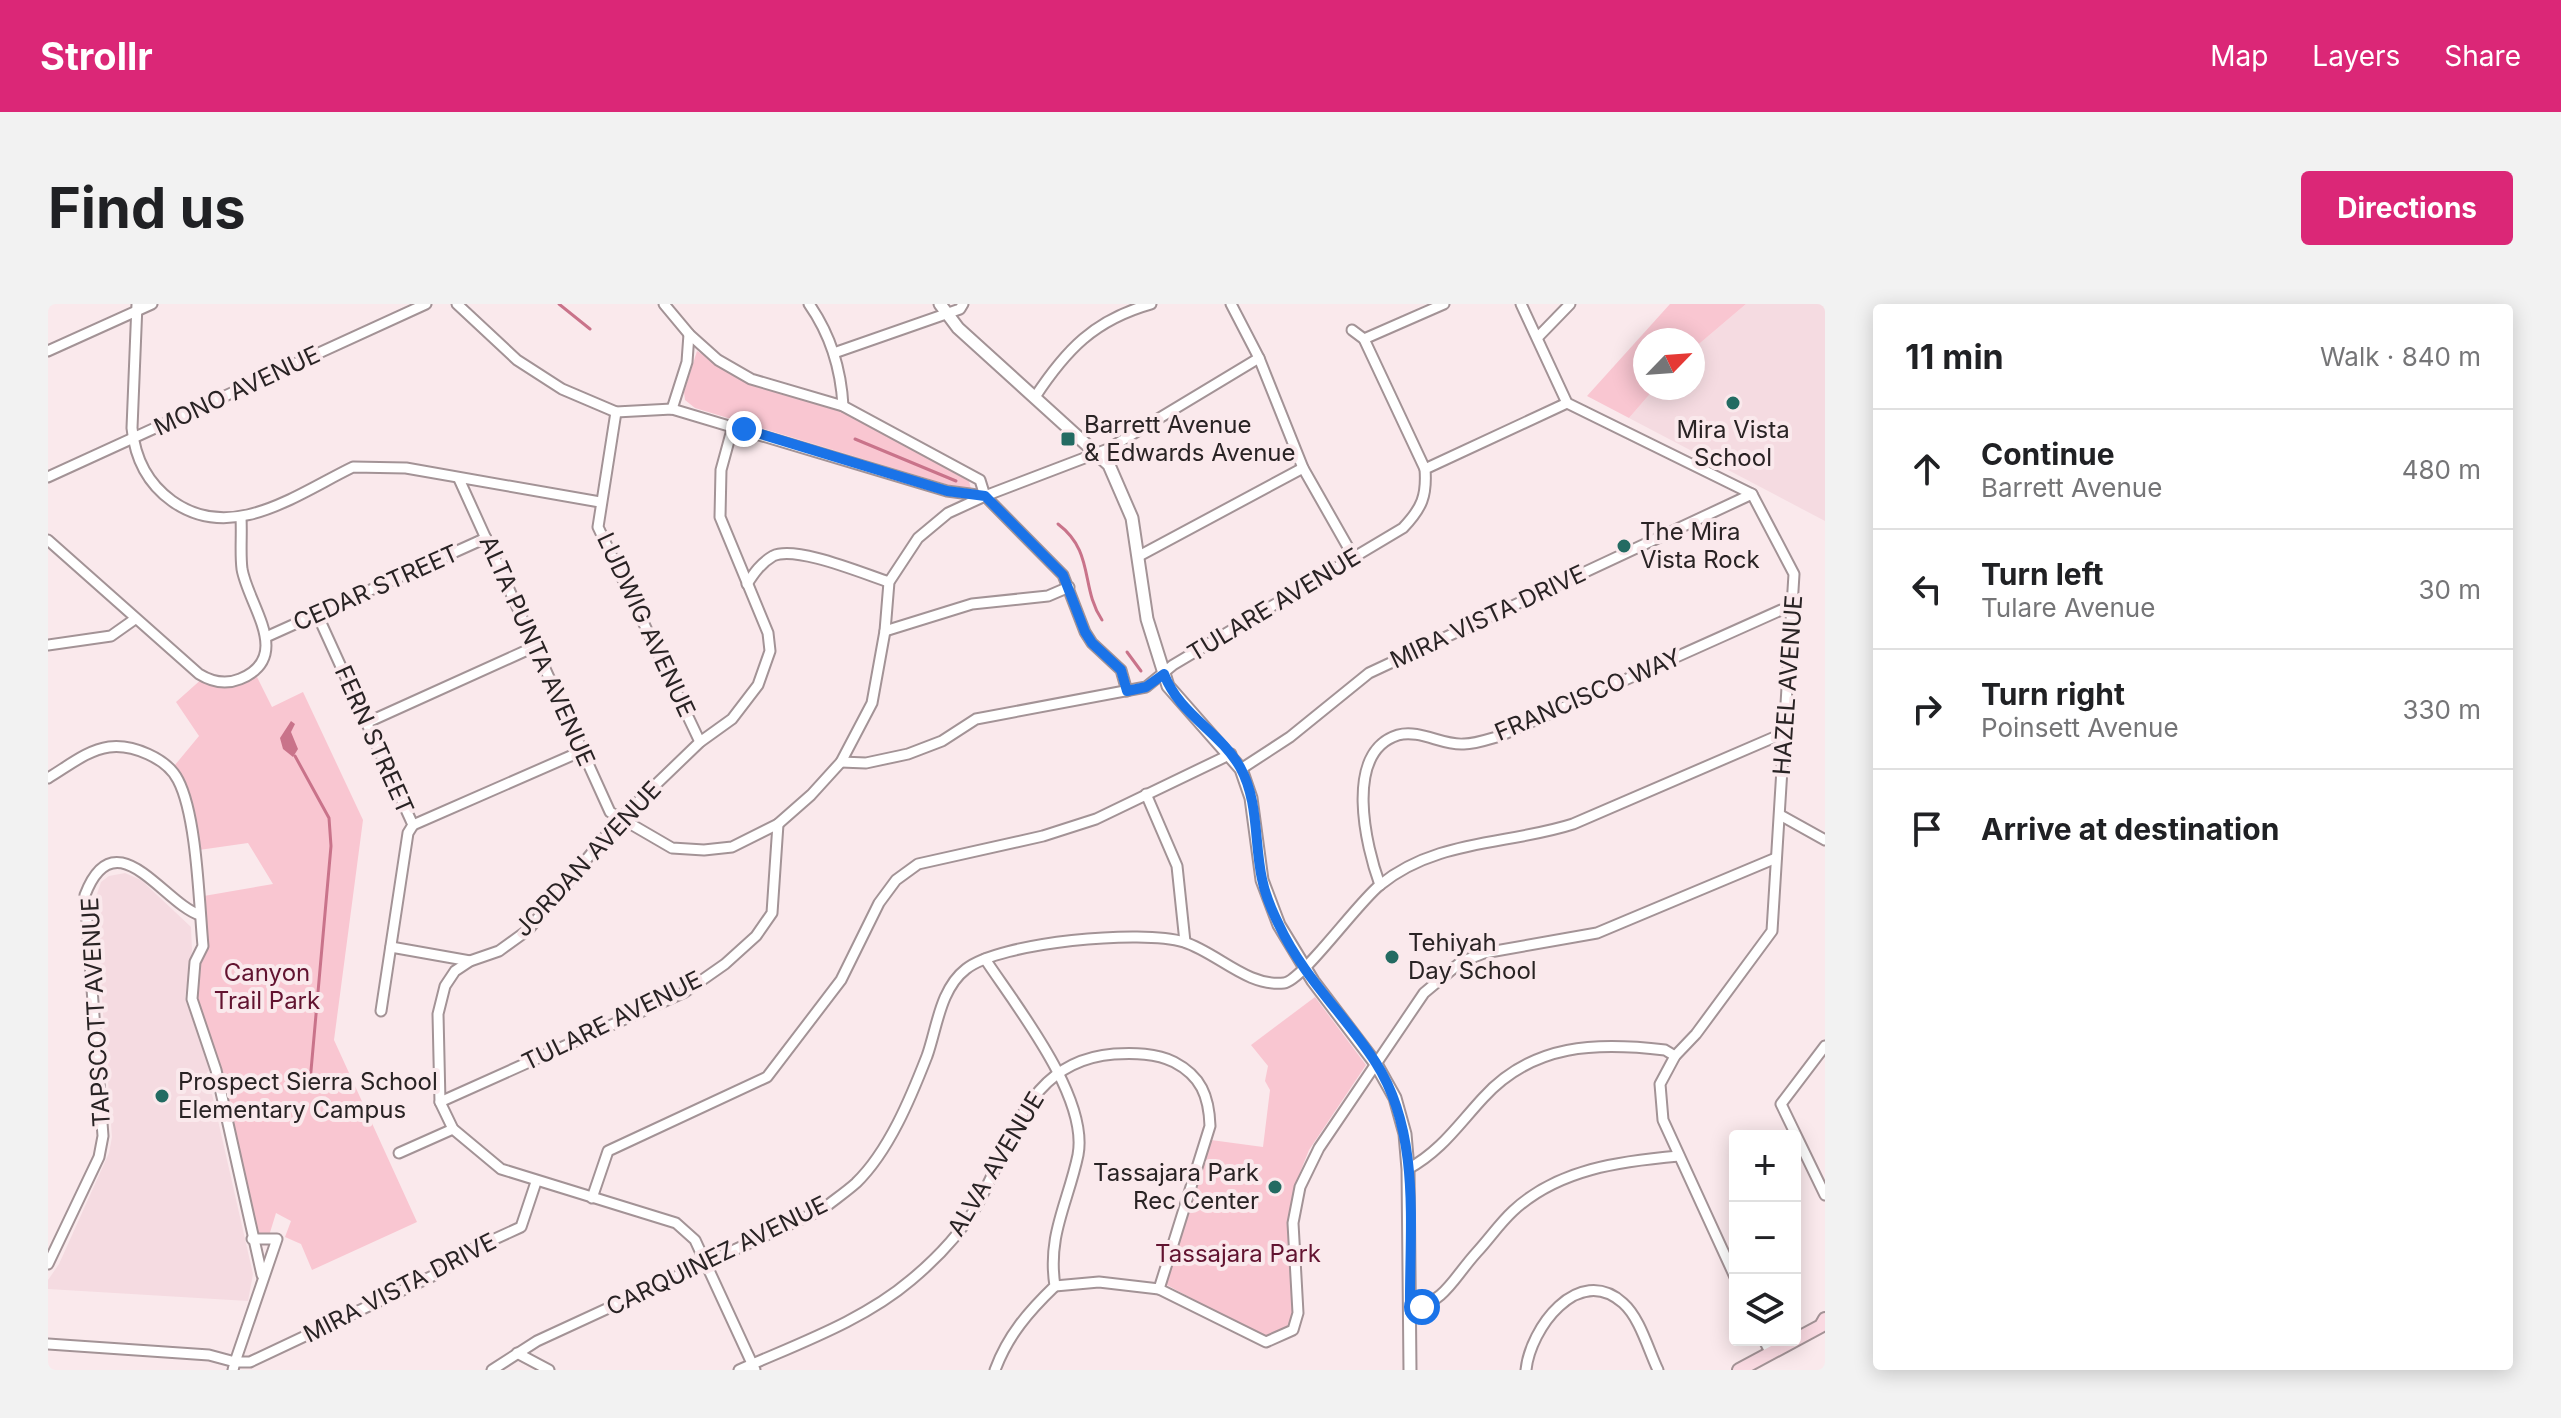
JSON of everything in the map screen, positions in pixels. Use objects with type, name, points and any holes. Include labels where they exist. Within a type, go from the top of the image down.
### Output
[{"type":"main road","points":[[1739,1370],[1821,1326],[1825,1319]]},
{"type":"street","points":[[48,351],[137,308],[152,304]]},
{"type":"street","name":"MONO AVENUE","points":[[48,477],[426,304]]},
{"type":"street","points":[[457,304],[517,360],[562,389],[616,412],[672,409],[947,491],[985,496]]},
{"type":"street","points":[[664,304],[689,334],[718,360],[751,379],[843,406],[980,480],[985,496],[1063,575],[1085,632],[1092,643],[1121,670],[1127,691]]},
{"type":"street","points":[[809,304],[821,321],[834,353],[843,406]]},
{"type":"street","points":[[834,353],[942,309],[963,304]]},
{"type":"street","points":[[1035,397],[1064,355],[1082,337],[1104,323],[1151,304]]},
{"type":"street","points":[[1231,304],[1259,358],[1303,468],[1353,556]]},
{"type":"street","points":[[1364,339],[1444,304]]},
{"type":"street","points":[[1521,304],[1567,403],[1752,494]]},
{"type":"street","points":[[1538,337],[1570,304]]},
{"type":"street","points":[[137,308],[133,438],[142,469],[160,493],[188,512],[217,520],[241,518],[353,467],[406,468],[600,502]]},
{"type":"street","points":[[942,309],[1099,453],[1126,500],[1139,556],[1147,619],[1164,674],[1181,705],[1231,754],[1241,769],[1251,798],[1262,880],[1279,925],[1305,969],[1376,1064],[1395,1098],[1405,1134],[1408,1169],[1410,1370]]},
{"type":"street","points":[[1352,330],[1364,339],[1425,469],[1567,403]]},
{"type":"street","points":[[672,409],[687,362],[689,334]]},
{"type":"street","points":[[619,820],[672,848],[704,850],[732,847],[778,824],[841,762],[872,703],[885,631],[889,582],[918,538],[948,513],[1099,453],[1259,358]]},
{"type":"street","name":"LUDWIG AVENUE","points":[[616,412],[598,527],[700,742]]},
{"type":"street","name":"JORDAN AVENUE","points":[[733,426],[721,470],[720,517],[763,615],[770,651],[758,685],[732,719],[700,742],[619,820],[528,930],[499,951],[470,961],[455,971],[445,986],[438,1014],[440,1102],[453,1129],[501,1169],[676,1223],[695,1240],[753,1367]]},
{"type":"street","points":[[1139,556],[1303,468]]},
{"type":"street","name":"TULARE AVENUE","points":[[841,762],[866,763],[908,754],[942,741],[976,719],[1146,687],[1353,556],[1403,528],[1419,511],[1427,492],[1425,469]]},
{"type":"street","name":"ALTA PUNTA AVENUE","points":[[459,479],[610,812],[619,820]]},
{"type":"street","name":"HAZEL AVENUE","points":[[1675,1056],[1696,1034],[1772,931],[1794,574],[1762,505],[1752,494]]},
{"type":"street","name":"MIRA VISTA DRIVE","points":[[1241,769],[1290,737],[1369,673],[1752,494]]},
{"type":"street","points":[[48,540],[135,619],[212,682],[232,682],[255,672],[265,655],[266,637],[242,570],[241,518]]},
{"type":"street","name":"CEDAR STREET","points":[[266,637],[486,538]]},
{"type":"street","points":[[747,584],[759,567],[775,555],[795,553],[889,582]]},
{"type":"street","points":[[885,631],[972,604],[1021,600],[1069,587]]},
{"type":"street","name":"FRANCISCO WAY","points":[[1380,885],[1369,854],[1363,784],[1375,752],[1385,743],[1399,735],[1418,735],[1463,745],[1500,736],[1781,610],[1792,609]]},
{"type":"street","name":"FERN STREET","points":[[317,614],[413,825],[408,833],[381,1011]]},
{"type":"street","points":[[48,645],[111,636],[135,619]]},
{"type":"street","points":[[366,723],[534,647]]},
{"type":"street","points":[[1305,969],[1337,928],[1380,885],[1416,862],[1457,846],[1545,833],[1573,824],[1784,733]]},
{"type":"street","points":[[48,778],[90,753],[109,747],[128,748],[156,757],[178,778],[188,812],[203,946],[195,962],[192,999],[216,1070],[262,1275]]},
{"type":"street","points":[[413,825],[582,751]]},
{"type":"street","points":[[592,1198],[608,1151],[767,1077],[841,980],[879,903],[896,880],[918,864],[1043,836],[1096,819],[1231,754]]},
{"type":"street","points":[[1146,794],[1169,840],[1177,866],[1185,942]]},
{"type":"street","points":[[1780,815],[1825,840]]},
{"type":"street","name":"TULARE AVENUE","points":[[440,1102],[685,992],[725,964],[756,936],[772,913],[778,824]]},
{"type":"street","points":[[995,1370],[1002,1351],[1025,1314],[1055,1286],[1099,1282],[1159,1289],[1266,1342],[1293,1330],[1298,1313],[1293,1223],[1300,1187],[1319,1148],[1424,993],[1461,962],[1484,953],[1597,933],[1758,862],[1776,858]]},
{"type":"street","name":"TAPSCOTT AVENUE","points":[[48,1264],[99,1157],[103,1136],[85,895],[91,881],[107,867],[123,863],[139,868],[200,915]]},
{"type":"street","name":"CARQUINEZ AVENUE","points":[[492,1370],[517,1353],[823,1209],[858,1182],[894,1126],[927,1056],[950,988],[966,969],[985,959],[1085,938],[1135,935],[1185,942],[1262,983],[1286,983],[1305,969]]},
{"type":"street","points":[[391,947],[470,961]]},
{"type":"street","points":[[985,959],[1058,1070],[1073,1109],[1079,1152],[1053,1239],[1055,1286]]},
{"type":"street","points":[[1408,1169],[1429,1158],[1449,1140],[1483,1098],[1517,1067],[1558,1051],[1586,1045],[1665,1050],[1675,1056],[1660,1084],[1659,1102],[1679,1156],[1734,1274]]},
{"type":"street","points":[[1825,1046],[1781,1104],[1825,1195]]},
{"type":"street","name":"ALVA AVENUE","points":[[739,1370],[753,1367],[877,1305],[933,1259],[975,1209],[1033,1096],[1058,1070],[1096,1056],[1134,1053],[1165,1058],[1186,1068],[1202,1085],[1209,1105],[1210,1126],[1159,1289]]},
{"type":"street","points":[[399,1153],[453,1129]]},
{"type":"street","points":[[1410,1312],[1440,1298],[1514,1210],[1547,1187],[1583,1171],[1626,1160],[1679,1156]]},
{"type":"street","name":"MIRA VISTA DRIVE","points":[[234,1366],[264,1356],[443,1271],[462,1254],[521,1227],[536,1182]]},
{"type":"street","points":[[48,1344],[209,1355],[234,1366],[255,1310],[262,1275],[277,1239],[252,1239]]},
{"type":"street","points":[[1526,1370],[1533,1342],[1549,1315],[1575,1295],[1590,1291],[1604,1292],[1626,1305],[1658,1370]]},
{"type":"street","points":[[1767,1346],[1771,1354]]},
{"type":"street","points":[[517,1353],[549,1370]]},
{"type":"shaded area","name":"Mira Vista School","points":[[1746,304],[1825,304],[1825,521],[1629,418],[1645,400],[1705,400],[1705,339]]},
{"type":"shaded area","points":[[291,721],[295,724],[291,732],[298,749],[293,757],[283,749],[280,738]]},
{"type":"shaded area","name":"Prospect Sierra School Elementary Campus","points":[[125,873],[141,880],[191,927],[192,950],[185,998],[210,1071],[207,1072],[253,1274],[248,1301],[48,1289],[48,1280],[59,1264],[109,1153],[112,1137],[95,900],[101,882],[109,876]]},
{"type":"green space","points":[[1670,304],[1746,304],[1705,339],[1705,328],[1648,328]]},
{"type":"green space","points":[[1633,345],[1633,400],[1645,400],[1629,418],[1587,396]]},
{"type":"green space","points":[[697,351],[751,383],[843,411],[969,481],[971,489],[695,408],[685,400],[684,392]]},
{"type":"green space","name":"Canyon Trail Park","points":[[255,673],[272,707],[303,692],[363,820],[334,1040],[417,1222],[312,1270],[301,1244],[285,1237],[291,1221],[276,1213],[268,1239],[252,1239],[218,1078],[192,999],[203,946],[198,897],[273,884],[248,843],[192,851],[178,778],[170,771],[199,736],[176,702],[204,677],[212,682]]},
{"type":"green space","name":"Tassajara Park","points":[[1315,997],[1366,1065],[1309,1150],[1297,1180],[1293,1194],[1299,1297],[1291,1327],[1275,1338],[1259,1335],[1165,1284],[1211,1140],[1263,1147],[1270,1090],[1265,1081],[1268,1066],[1251,1045]]},
{"type":"waterway","points":[[559,304],[590,329]]},
{"type":"waterway","points":[[855,439],[956,481]]},
{"type":"waterway","points":[[1058,524],[1077,546],[1095,608],[1102,620]]},
{"type":"waterway","points":[[1127,652],[1141,671]]},
{"type":"waterway","points":[[295,756],[329,818],[331,846],[310,1082]]},
{"type":"place","name":"Mira Vista School","points":[[1733,403]]},
{"type":"place","name":"Barrett Avenue & Edwards Avenue","points":[[1068,439]]},
{"type":"place","name":"The Mira Vista Rock","points":[[1624,546]]},
{"type":"place","name":"Tehiyah Day School","points":[[1392,957]]},
{"type":"place","name":"Prospect Sierra School Elementary Campus","points":[[162,1096]]},
{"type":"place","name":"Tassajara Park Rec Center","points":[[1275,1187]]},
{"type":"route","points":[[744,429],[947,491],[985,496],[1063,575],[1085,632],[1092,643],[1114,660],[1121,670],[1127,691],[1146,687],[1164,674],[1181,705],[1222,742],[1241,769],[1251,798],[1262,880],[1279,925],[1313,981],[1376,1064],[1395,1098],[1405,1134],[1408,1169],[1410,1312],[1422,1307]]}]
